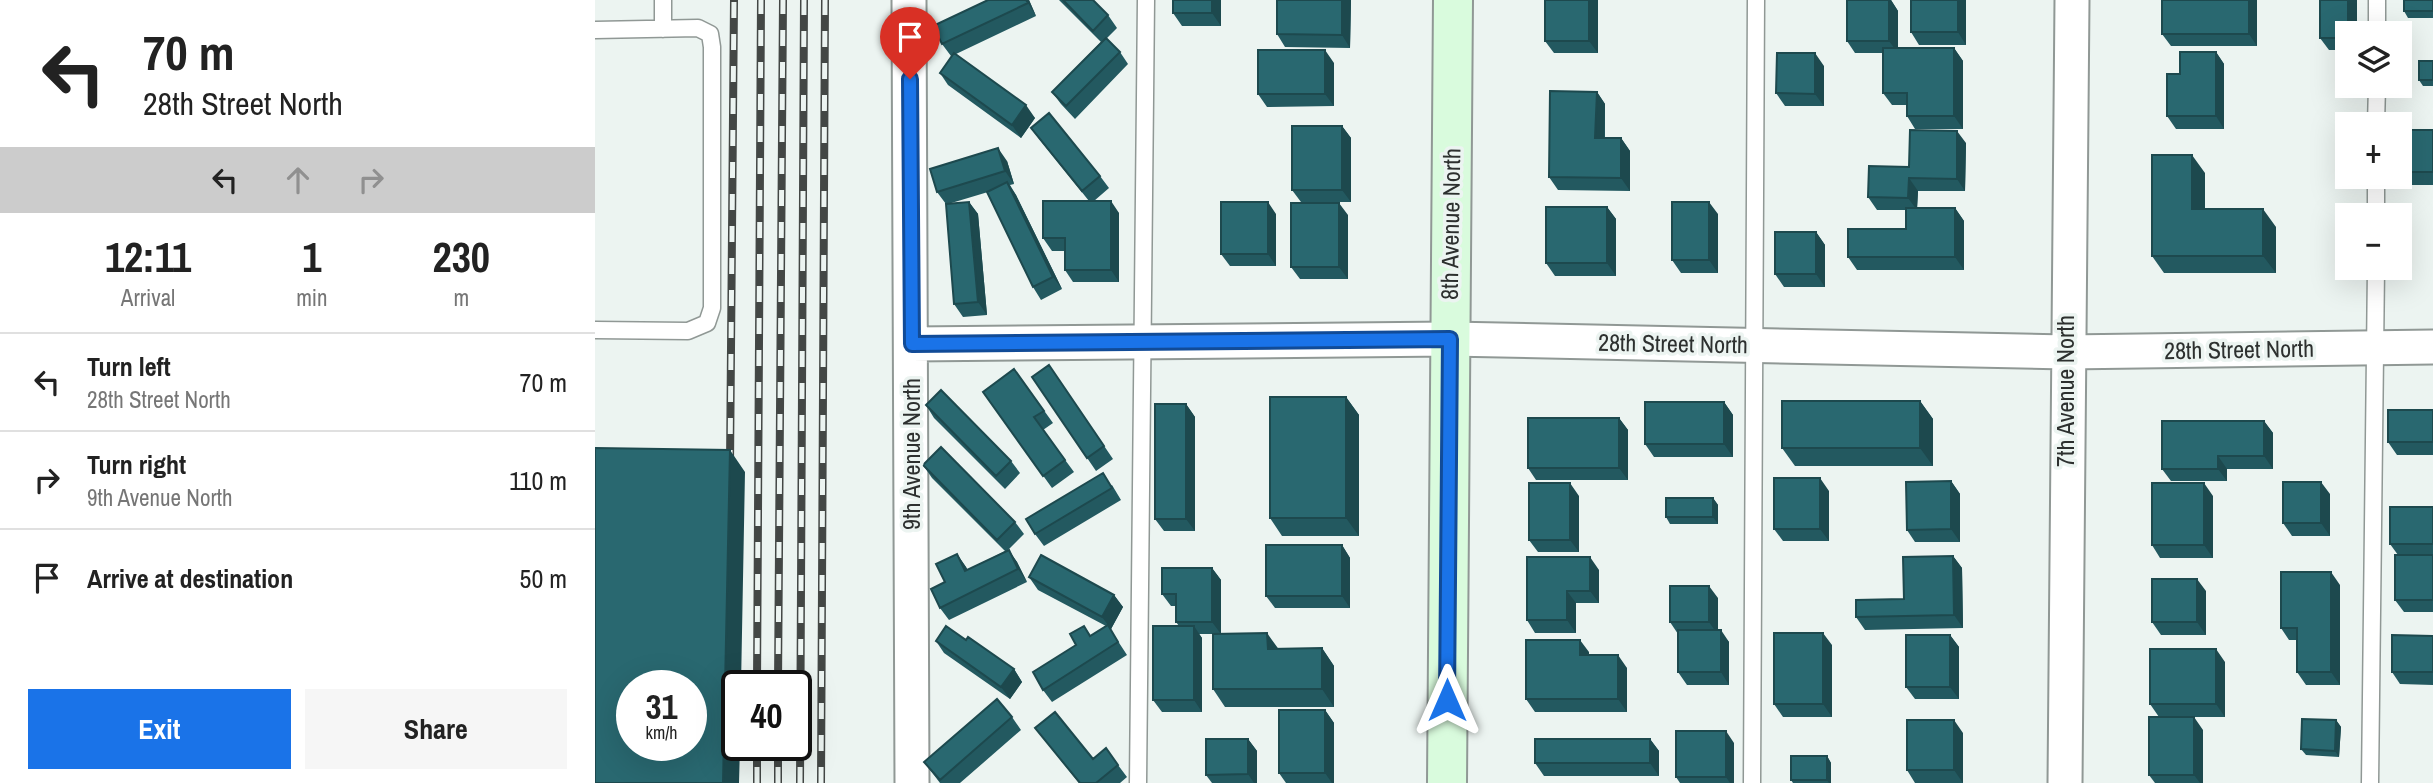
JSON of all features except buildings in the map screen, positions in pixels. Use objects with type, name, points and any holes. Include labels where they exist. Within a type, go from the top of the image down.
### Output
[{"type":"street","name":"9th Avenue North","points":[[909,0],[912,783]]},
{"type":"street","name":"8th Avenue North","points":[[1447,783],[1453,0]]},
{"type":"street","name":"7th Avenue North","points":[[2065,783],[2066,352],[2072,0]]},
{"type":"street","name":"28th Street North","points":[[912,344],[1450,339],[2066,352],[2433,347]]},
{"type":"lane","points":[[663,0],[663,29]]},
{"type":"lane","points":[[1138,783],[1146,0]]},
{"type":"lane","points":[[1752,783],[1752,345],[1756,0]]},
{"type":"lane","points":[[2377,0],[2377,21]]},
{"type":"lane","points":[[595,30],[698,28],[710,34],[712,47],[712,308],[707,323],[688,331],[595,330]]},
{"type":"lane","points":[[2370,783],[2376,280]]},
{"type":"railway","points":[[730,466],[734,0]]},
{"type":"railway","points":[[757,670],[761,0]]},
{"type":"railway","points":[[778,670],[783,0]]},
{"type":"railway","points":[[800,783],[804,0]]},
{"type":"railway","points":[[821,783],[825,0]]},
{"type":"railway","points":[[757,761],[757,783]]},
{"type":"railway","points":[[778,761],[778,783]]},
{"type":"route","points":[[910,79],[912,344],[1450,339],[1447,700]]}]
